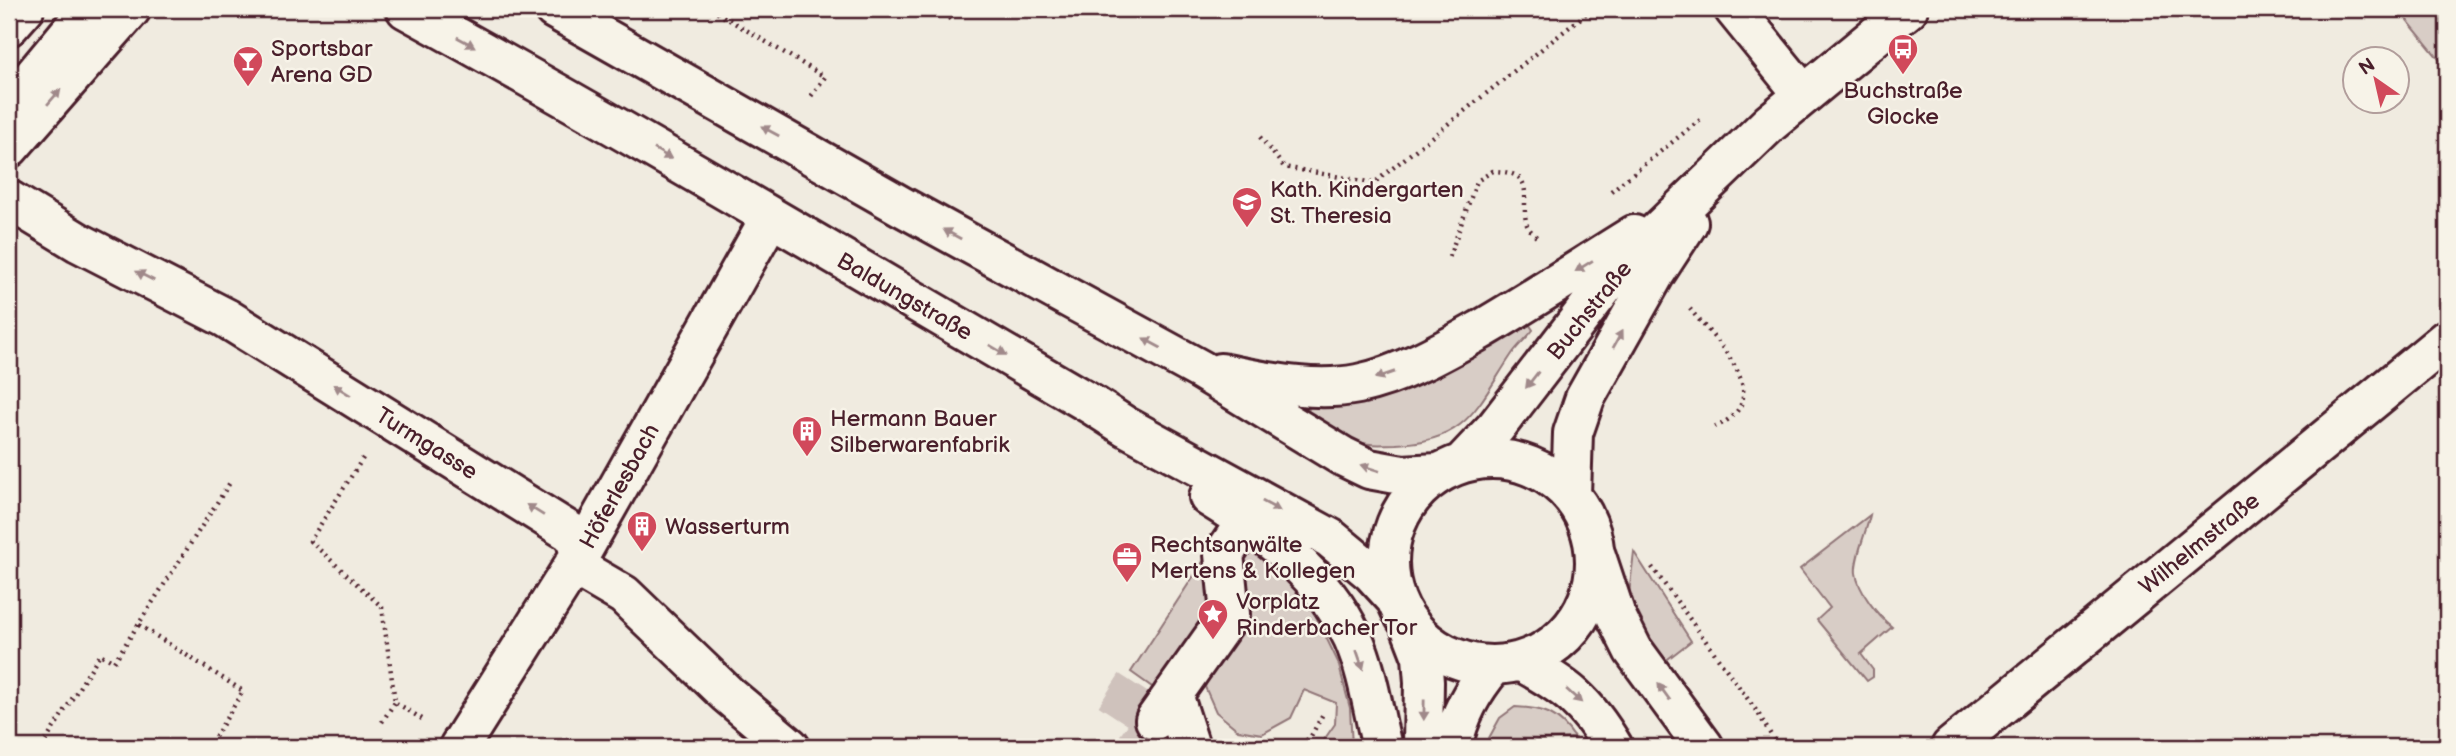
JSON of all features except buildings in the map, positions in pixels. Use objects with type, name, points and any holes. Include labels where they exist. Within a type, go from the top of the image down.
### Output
[{"type":"street","points":[[9,26],[24,9]]},
{"type":"street","points":[[9,111],[17,96],[89,9]]},
{"type":"street","points":[[9,148],[131,9]]},
{"type":"street","name":"Baldungstraße","points":[[406,9],[575,102],[1125,426],[1330,538],[1371,572],[1402,612]]},
{"type":"street","points":[[556,9],[901,206],[1201,370],[1342,456],[1369,469],[1402,475],[1450,468],[1492,457],[1522,462],[1549,475],[1571,495],[1588,522],[1595,554],[1616,616],[1633,650],[1704,747]]},
{"type":"street","points":[[1734,9],[1803,94]]},
{"type":"street","name":"Buchstraße","points":[[1450,468],[1496,427],[1607,283],[1684,205],[1803,94],[1908,9]]},
{"type":"street","name":"Buchstraße","points":[[1571,495],[1573,433],[1586,398],[1656,272],[1724,166]]},
{"type":"street","name":"Turmgasse","points":[[9,200],[78,242],[226,318],[575,535],[583,571],[624,595],[727,694],[790,747]]},
{"type":"street","points":[[1201,370],[1289,385],[1332,387],[1357,384],[1391,374],[1454,345],[1684,205]]},
{"type":"street","name":"Höferlesbach","points":[[460,745],[580,555],[770,218]]},
{"type":"street","name":"Wilhelmstraße","points":[[1951,747],[2447,339]]},
{"type":"street","points":[[1125,426],[1181,480],[1241,517],[1303,568],[1328,597],[1357,649],[1382,747]]},
{"type":"street","points":[[1423,747],[1422,657],[1402,612],[1388,570],[1390,541],[1399,515],[1416,491],[1450,468]]},
{"type":"street","points":[[1190,747],[1164,707],[1230,614],[1224,554],[1236,536]]},
{"type":"street","points":[[1452,747],[1464,707],[1473,690],[1506,664],[1552,646],[1576,621],[1591,589],[1595,554]]},
{"type":"street","points":[[1402,612],[1433,647],[1462,661],[1506,664],[1553,679],[1576,697],[1601,727],[1613,747]]},
{"type":"path","points":[[711,9],[825,77],[811,96],[821,102]]},
{"type":"path","points":[[938,9],[952,22]]},
{"type":"path","points":[[1260,137],[1284,167],[1374,183],[1592,9]]},
{"type":"path","points":[[1449,257],[1477,181],[1493,171],[1512,173],[1524,186],[1528,225],[1542,245]]},
{"type":"path","points":[[1683,320],[1690,309],[1737,368],[1743,381],[1744,396],[1739,410],[1729,421],[1715,427]]},
{"type":"path","points":[[382,722],[395,702],[382,607],[310,541],[388,418]]},
{"type":"path","points":[[42,747],[100,654],[114,662],[231,481]]},
{"type":"path","points":[[1646,558],[1758,713],[1778,747]]},
{"type":"path","points":[[139,625],[243,691],[209,747]]},
{"type":"path","points":[[395,702],[460,745]]},
{"type":"path","points":[[1294,747],[1310,738],[1326,708]]},
{"type":"shaded area","points":[[2398,9],[2447,9],[2447,69]]},
{"type":"shaded area","points":[[1524,316],[1533,330],[1514,351],[1468,418],[1440,436],[1420,442],[1368,444],[1345,437],[1305,416],[1311,405],[1382,396],[1435,377]]},
{"type":"shaded area","points":[[1870,515],[1856,573],[1860,587],[1870,603],[1892,627],[1861,654],[1873,670],[1873,677],[1867,681],[1817,620],[1830,608],[1800,569]]},
{"type":"shaded area","points":[[1245,543],[1275,566],[1311,606],[1338,662],[1350,708],[1352,747],[1319,747],[1335,724],[1336,703],[1304,690],[1291,718],[1262,734],[1238,730],[1216,712],[1205,687],[1217,653]]},
{"type":"shaded area","points":[[1634,552],[1691,641],[1664,662],[1648,648],[1628,603]]},
{"type":"shaded area","points":[[1208,554],[1221,608],[1162,694],[1131,672]]},
{"type":"shaded area","points":[[1515,707],[1534,709],[1556,717],[1575,738],[1538,740],[1521,747],[1484,747],[1500,718]]},
{"type":"tunnel","points":[[1109,690],[1155,720],[1135,747]]},
{"type":"place","name":"Buchstraße Glocke","points":[[1903,76]]},
{"type":"place","name":"Sportsbar Arena GD","points":[[248,88]]},
{"type":"place","name":"Kath. Kindergarten St. Theresia","points":[[1247,229]]},
{"type":"place","name":"Hermann Bauer Silberwarenfabrik","points":[[807,458]]},
{"type":"place","name":"Wasserturm","points":[[642,553]]},
{"type":"place","name":"Rechtsanwälte Mertens & Kollegen","points":[[1127,584]]},
{"type":"place","name":"Vorplatz Rinderbacher Tor","points":[[1213,641]]}]
